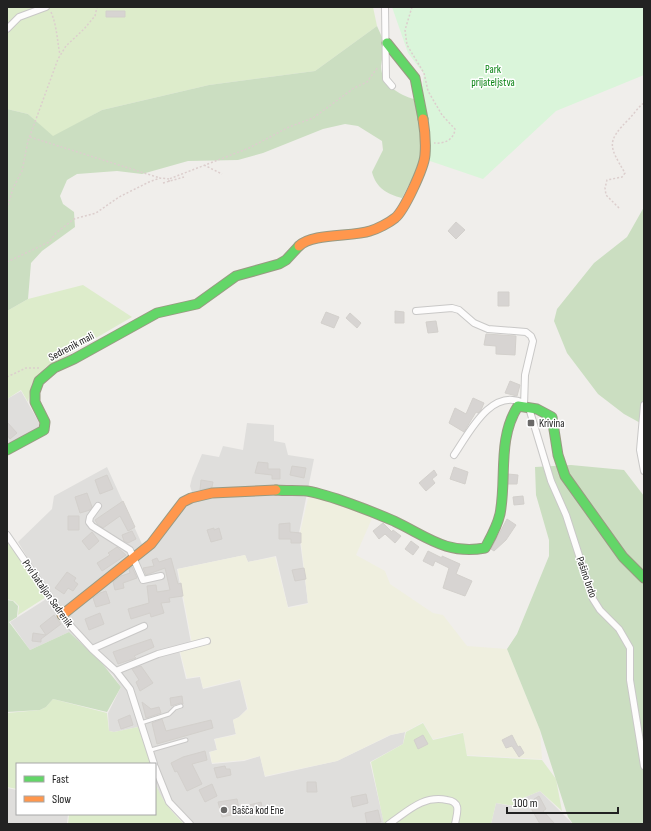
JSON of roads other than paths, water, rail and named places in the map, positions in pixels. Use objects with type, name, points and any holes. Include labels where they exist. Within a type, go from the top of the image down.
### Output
[{"type":"street","points":[[7,29],[19,17],[47,7]]},
{"type":"street","points":[[385,7],[387,43],[386,79],[392,86]]},
{"type":"street","name":"Sedrenik mali","points":[[7,450],[44,430],[45,422],[35,402],[35,392],[39,381],[48,372],[157,313],[198,304],[236,276],[279,264],[286,260],[302,244],[318,238],[350,235],[371,231],[395,218],[402,208],[420,173],[425,157],[427,142],[415,78],[387,43]]},
{"type":"street","name":"Pašino brdo","points":[[416,311],[452,308],[459,310],[474,323],[488,329],[526,332],[531,336],[533,341],[525,375],[526,406],[551,481],[576,544],[593,599],[600,610],[619,629],[630,648],[630,680],[644,766]]},
{"type":"street","points":[[454,455],[484,412],[496,403],[506,399],[516,400],[526,406]]},
{"type":"street","points":[[644,405],[640,450],[644,472]]},
{"type":"street","points":[[62,615],[151,544],[183,502],[191,498],[212,493],[266,490],[306,491],[321,494],[394,521],[420,536],[438,544],[469,551],[485,548],[497,525],[500,513],[507,431],[510,418],[518,406],[526,406],[537,409],[552,417],[559,460],[566,477],[596,516],[615,547],[636,573],[644,578]]},
{"type":"street","points":[[98,506],[90,517],[89,522],[92,526],[130,550],[143,580],[161,576]]},
{"type":"street","name":"Prvi bataljon Sedrenik","points":[[7,535],[67,622],[92,649],[116,671],[130,689],[154,763]]},
{"type":"street","points":[[92,649],[144,626]]},
{"type":"street","points":[[116,671],[164,652],[207,641]]},
{"type":"street","points":[[156,769],[170,802],[190,824]]},
{"type":"street","points":[[389,824],[409,808],[435,798],[452,800],[456,803],[458,807],[455,824]]},
{"type":"lane","points":[[141,723],[170,714],[175,708],[181,706]]},
{"type":"lane","points":[[150,750],[186,740]]},
{"type":"place","name":"Krivina","points":[[531,423]]},
{"type":"place","name":"Bašča kod Ene","points":[[224,810]]},
{"type":"park label","name":"Park prijateljstva","points":[[493,75]]}]
